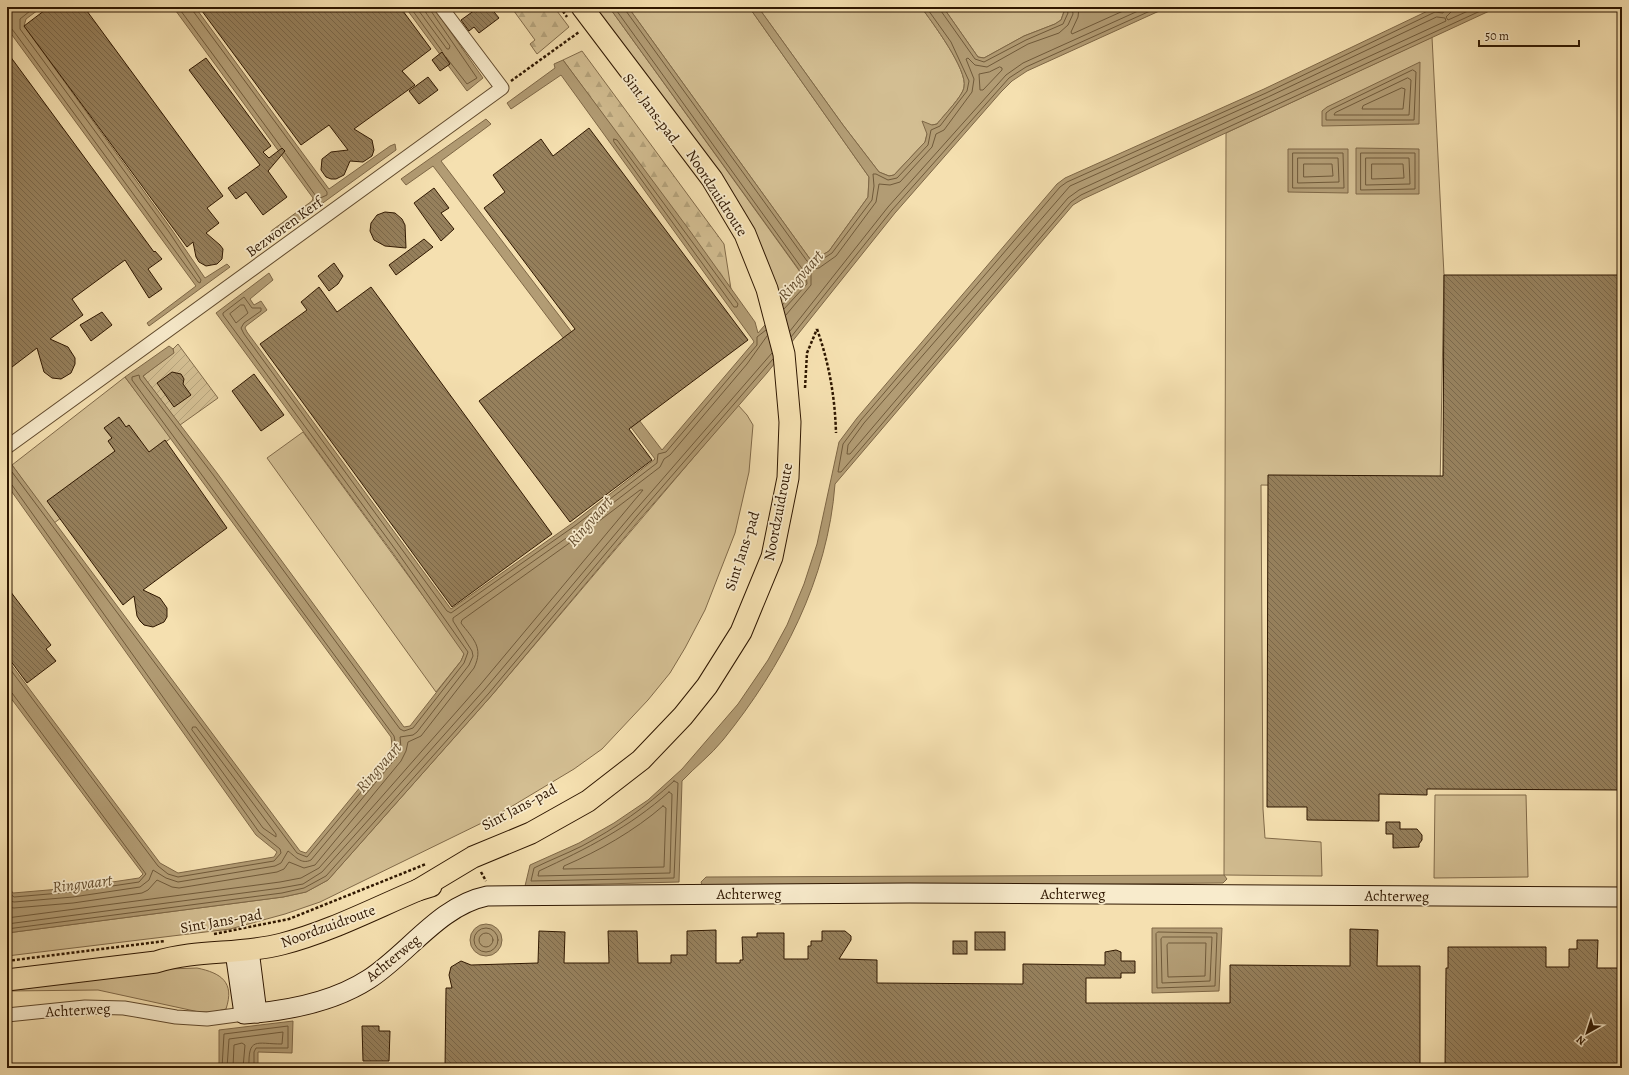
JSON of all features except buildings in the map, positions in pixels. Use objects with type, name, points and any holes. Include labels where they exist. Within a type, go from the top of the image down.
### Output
[{"type":"main road","name":"Noordzuidroute","points":[[418,890],[473,857],[531,833],[588,801],[641,760],[683,716],[707,686],[741,632],[772,557],[788,478],[790,422],[784,354],[767,289],[745,234],[712,179],[576,13]]},
{"type":"main road","name":"Noordzuidroute","points":[[7,980],[156,962],[176,966],[213,963],[242,951],[282,944],[320,932],[418,890],[461,878],[483,876],[499,858],[531,833]]},
{"type":"street","points":[[441,7],[502,88]]},
{"type":"street","name":"Bezworen Kerf","points":[[7,447],[502,88]]},
{"type":"street","name":"Achterweg","points":[[7,1015],[84,1007],[124,1008],[176,1017],[207,1019],[250,1014],[315,1003],[340,996],[369,979],[453,909],[471,899],[487,896],[916,893],[1622,897]]},
{"type":"street","points":[[242,951],[250,1014]]},
{"type":"path","points":[[560,7],[576,13]]},
{"type":"path","points":[[574,26],[583,38]]},
{"type":"path","points":[[502,88],[578,32]]},
{"type":"path","points":[[817,329],[824,348],[832,384],[836,433]]},
{"type":"path","name":"Sint Jans-pad","points":[[206,935],[235,931],[289,919],[432,861]]},
{"type":"path","name":"Sint Jans-pad","points":[[7,961],[170,940]]},
{"type":"green space","points":[[511,7],[554,7],[569,27],[537,54],[530,44],[535,40]]},
{"type":"green space","points":[[591,7],[609,7],[803,276],[803,281],[781,307]]},
{"type":"green space","points":[[628,7],[749,7],[869,177],[868,197],[829,251],[815,260],[810,259]]},
{"type":"green space","points":[[758,7],[921,7],[948,46],[961,69],[964,79],[963,91],[957,101],[937,124],[932,125],[925,142],[894,175],[889,176],[879,172],[843,125]]},
{"type":"green space","points":[[943,7],[1061,7],[1064,11],[1061,20],[1055,24],[1024,36],[984,58],[978,57]]},
{"type":"green space","points":[[1432,37],[1444,275],[1440,488],[1261,485],[1263,809],[1265,838],[1321,842],[1322,876],[1224,875],[1226,133]]},
{"type":"green space","points":[[582,51],[724,244],[731,289],[563,60]]},
{"type":"green space","points":[[178,344],[218,398],[180,425],[143,376],[173,353],[173,349]]},
{"type":"green space","points":[[125,377],[171,438],[54,523],[12,465]]},
{"type":"green space","points":[[738,405],[753,425],[749,472],[735,533],[705,610],[670,673],[648,700],[602,749],[574,769],[494,817],[320,902],[285,914],[230,929],[7,956],[7,933],[283,897],[306,892],[328,880],[492,695]]},
{"type":"green space","points":[[303,432],[462,649],[464,654],[461,661],[436,692],[267,458]]},
{"type":"green space","points":[[1435,795],[1526,795],[1528,877],[1434,878]]},
{"type":"green space","points":[[197,968],[213,973],[224,980],[229,992],[226,1009],[213,1012],[199,1012],[98,990],[7,991],[169,969]]},
{"type":"water","points":[[7,7],[42,7],[26,19],[24,26],[205,278],[227,264],[230,267],[149,326],[147,323],[196,286],[12,35],[7,32]]},
{"type":"water","points":[[173,7],[195,7],[329,189],[390,146],[395,144],[396,150],[291,226],[272,235],[271,231],[312,201],[313,198]]},
{"type":"water","points":[[405,7],[433,7],[483,78],[467,91]]},
{"type":"water","name":"Ringvaart","points":[[609,7],[628,7],[810,259],[814,260],[829,251],[868,197],[869,177],[749,7],[758,7],[843,125],[879,172],[889,176],[894,175],[925,142],[927,134],[922,121],[932,125],[937,124],[957,101],[964,87],[964,79],[961,69],[948,46],[921,7],[943,7],[978,57],[984,58],[1024,36],[1055,24],[1061,20],[1064,12],[1061,7],[1168,7],[1027,71],[1012,81],[1001,92],[895,213],[767,373],[640,519],[492,695],[328,880],[306,892],[283,897],[7,933],[7,885],[13,893],[72,888],[139,878],[143,874],[7,693],[7,659],[160,863],[178,873],[274,857],[277,852],[256,835],[7,485],[7,469],[12,465],[300,851],[306,853],[389,752],[392,746],[391,737],[125,377],[169,346],[173,349],[174,353],[143,376],[217,473],[404,727],[410,726],[461,661],[464,654],[395,556],[216,313],[269,273],[273,280],[250,299],[254,305],[261,301],[267,310],[246,326],[245,328],[247,332],[451,609],[574,522],[655,459],[433,166],[406,185],[401,179],[486,119],[491,124],[441,161],[662,450],[754,342],[561,75],[511,109],[507,103],[555,68],[554,64],[563,60],[690,231],[755,322],[758,333],[803,281],[803,276],[797,267]]},
{"type":"water","points":[[1436,7],[1441,9],[1446,7],[1498,7],[1083,199],[1073,205],[835,484],[831,519],[823,554],[812,588],[783,652],[764,683],[723,740],[682,781],[679,882],[525,886],[530,865],[579,843],[614,823],[648,800],[682,769],[738,704],[768,660],[787,625],[804,584],[817,544],[839,442],[857,418],[1057,184],[1065,178],[1264,89]]},
{"type":"water","points":[[1420,62],[1419,124],[1322,126],[1322,111],[1327,107]]},
{"type":"water","points":[[1356,148],[1419,149],[1419,194],[1356,194]]},
{"type":"water","points":[[1288,149],[1348,149],[1348,193],[1288,192]]},
{"type":"water","points":[[1224,875],[1227,879],[1223,883],[703,887],[701,882],[706,877]]},
{"type":"water","points":[[486,924],[492,925],[499,931],[502,940],[501,946],[495,953],[486,956],[480,955],[473,949],[470,940],[471,934],[477,927]]},
{"type":"water","points":[[1152,928],[1222,928],[1219,991],[1152,993]]},
{"type":"water","points":[[293,1021],[292,1053],[258,1052],[258,1068],[219,1068],[219,1030]]}]
